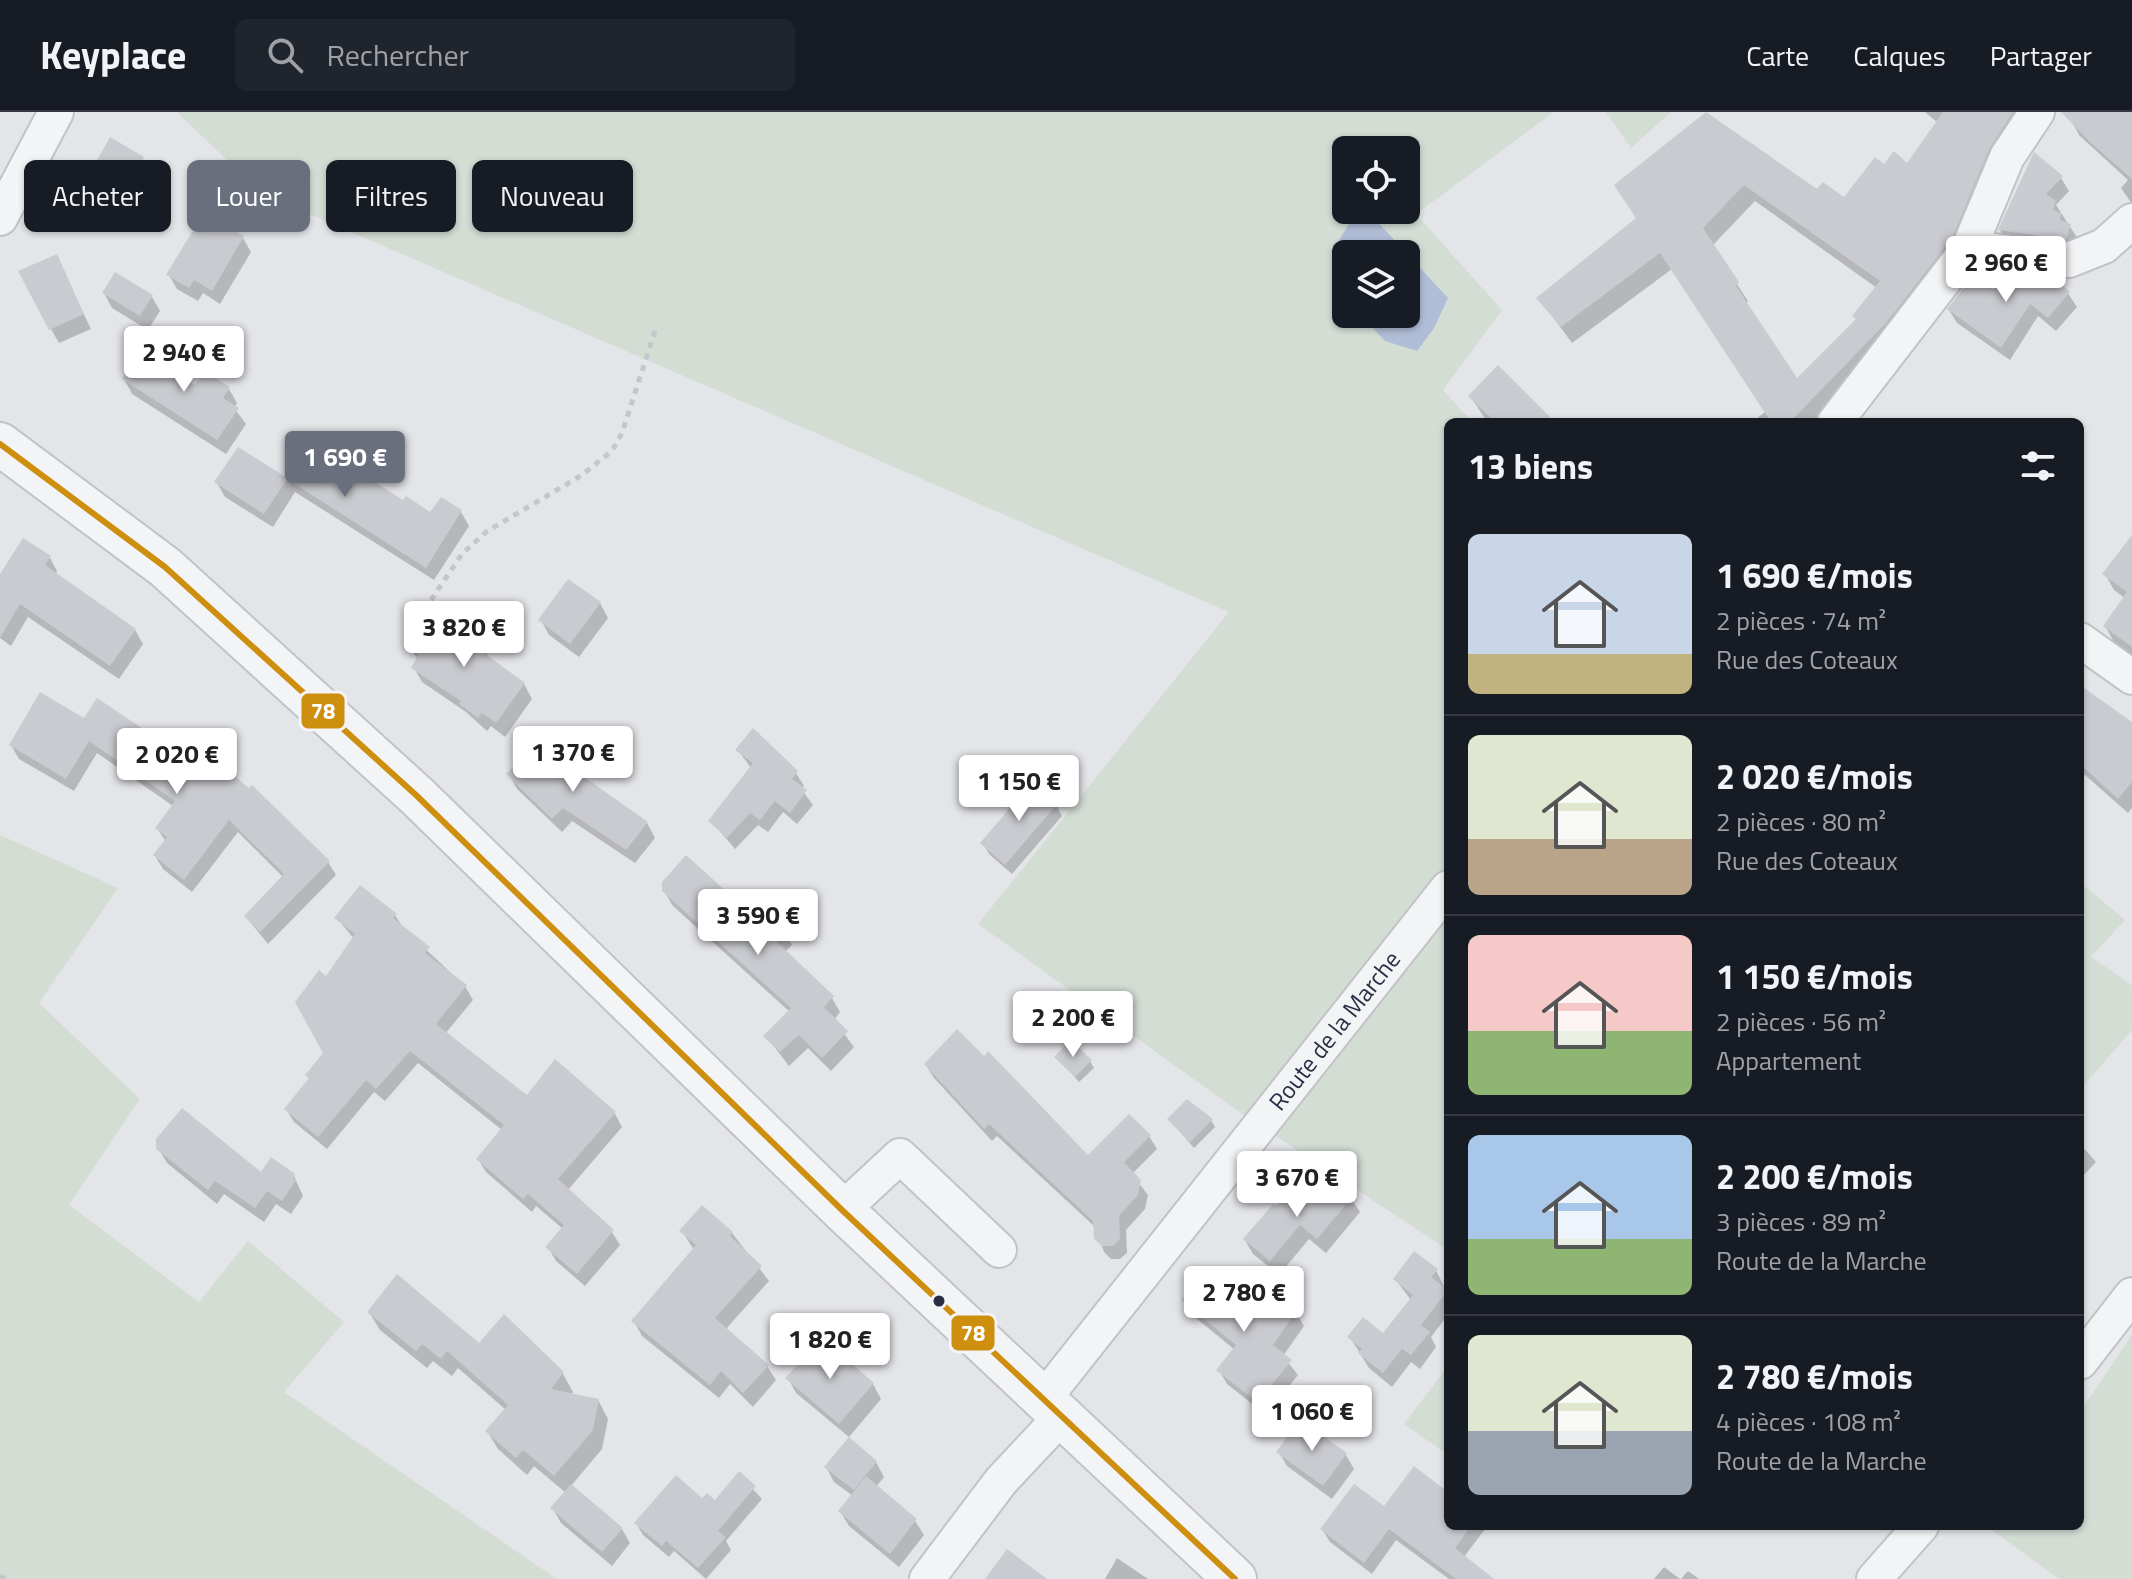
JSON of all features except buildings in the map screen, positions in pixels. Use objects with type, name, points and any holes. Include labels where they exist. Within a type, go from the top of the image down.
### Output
[{"type":"street","points":[[0,218],[56,112]]},
{"type":"street","points":[[1838,418],[1969,248],[2007,157],[2037,112]]},
{"type":"street","points":[[1969,248],[2069,260],[2104,246],[2132,221]]},
{"type":"street","points":[[0,444],[165,567],[406,785],[842,1210],[1235,1579]]},
{"type":"street","points":[[2084,643],[2132,677]]},
{"type":"street","name":"Route de la Marche","points":[[927,1579],[1051,1409],[1444,893]]},
{"type":"street","points":[[842,1210],[900,1156],[999,1250]]},
{"type":"street","points":[[2084,1357],[2132,1295]]},
{"type":"street","points":[[1874,1579],[1917,1530]]},
{"type":"path","points":[[431,600],[462,554],[486,532],[582,475],[612,451],[622,433],[656,328]]},
{"type":"path","points":[[0,1576],[6,1579]]},
{"type":"shaded area","points":[[177,112],[1554,112],[1420,211],[1420,136],[1332,136],[1332,224],[1420,224],[1420,218],[1502,310],[1443,390],[1468,418],[1444,418],[1444,1247],[1238,1111],[978,924],[1229,612],[351,232],[456,232],[456,160],[326,160],[326,221],[310,214],[310,160],[227,160]]},
{"type":"shaded area","points":[[1606,112],[1671,112],[1631,148]]},
{"type":"shaded area","points":[[0,835],[118,888],[39,1003],[140,1099],[69,1205],[199,1302],[248,1241],[344,1322],[284,1392],[557,1579],[0,1579]]},
{"type":"shaded area","points":[[2084,885],[2125,920],[2091,957],[2132,985],[2132,1030],[2084,1085]]},
{"type":"shaded area","points":[[2132,1335],[2132,1579],[2059,1579],[1992,1530],[2084,1530],[2084,1406]]},
{"type":"shaded area","points":[[1444,1371],[1444,1452],[1404,1424]]},
{"type":"water","points":[[1349,224],[1379,224],[1394,240],[1339,240]]},
{"type":"water","points":[[1420,268],[1448,298],[1434,328],[1417,351],[1385,341],[1372,328],[1420,328]]},
{"type":"transit line","name":"78","points":[[0,444],[165,567],[417,796],[842,1210],[1235,1579]]}]
